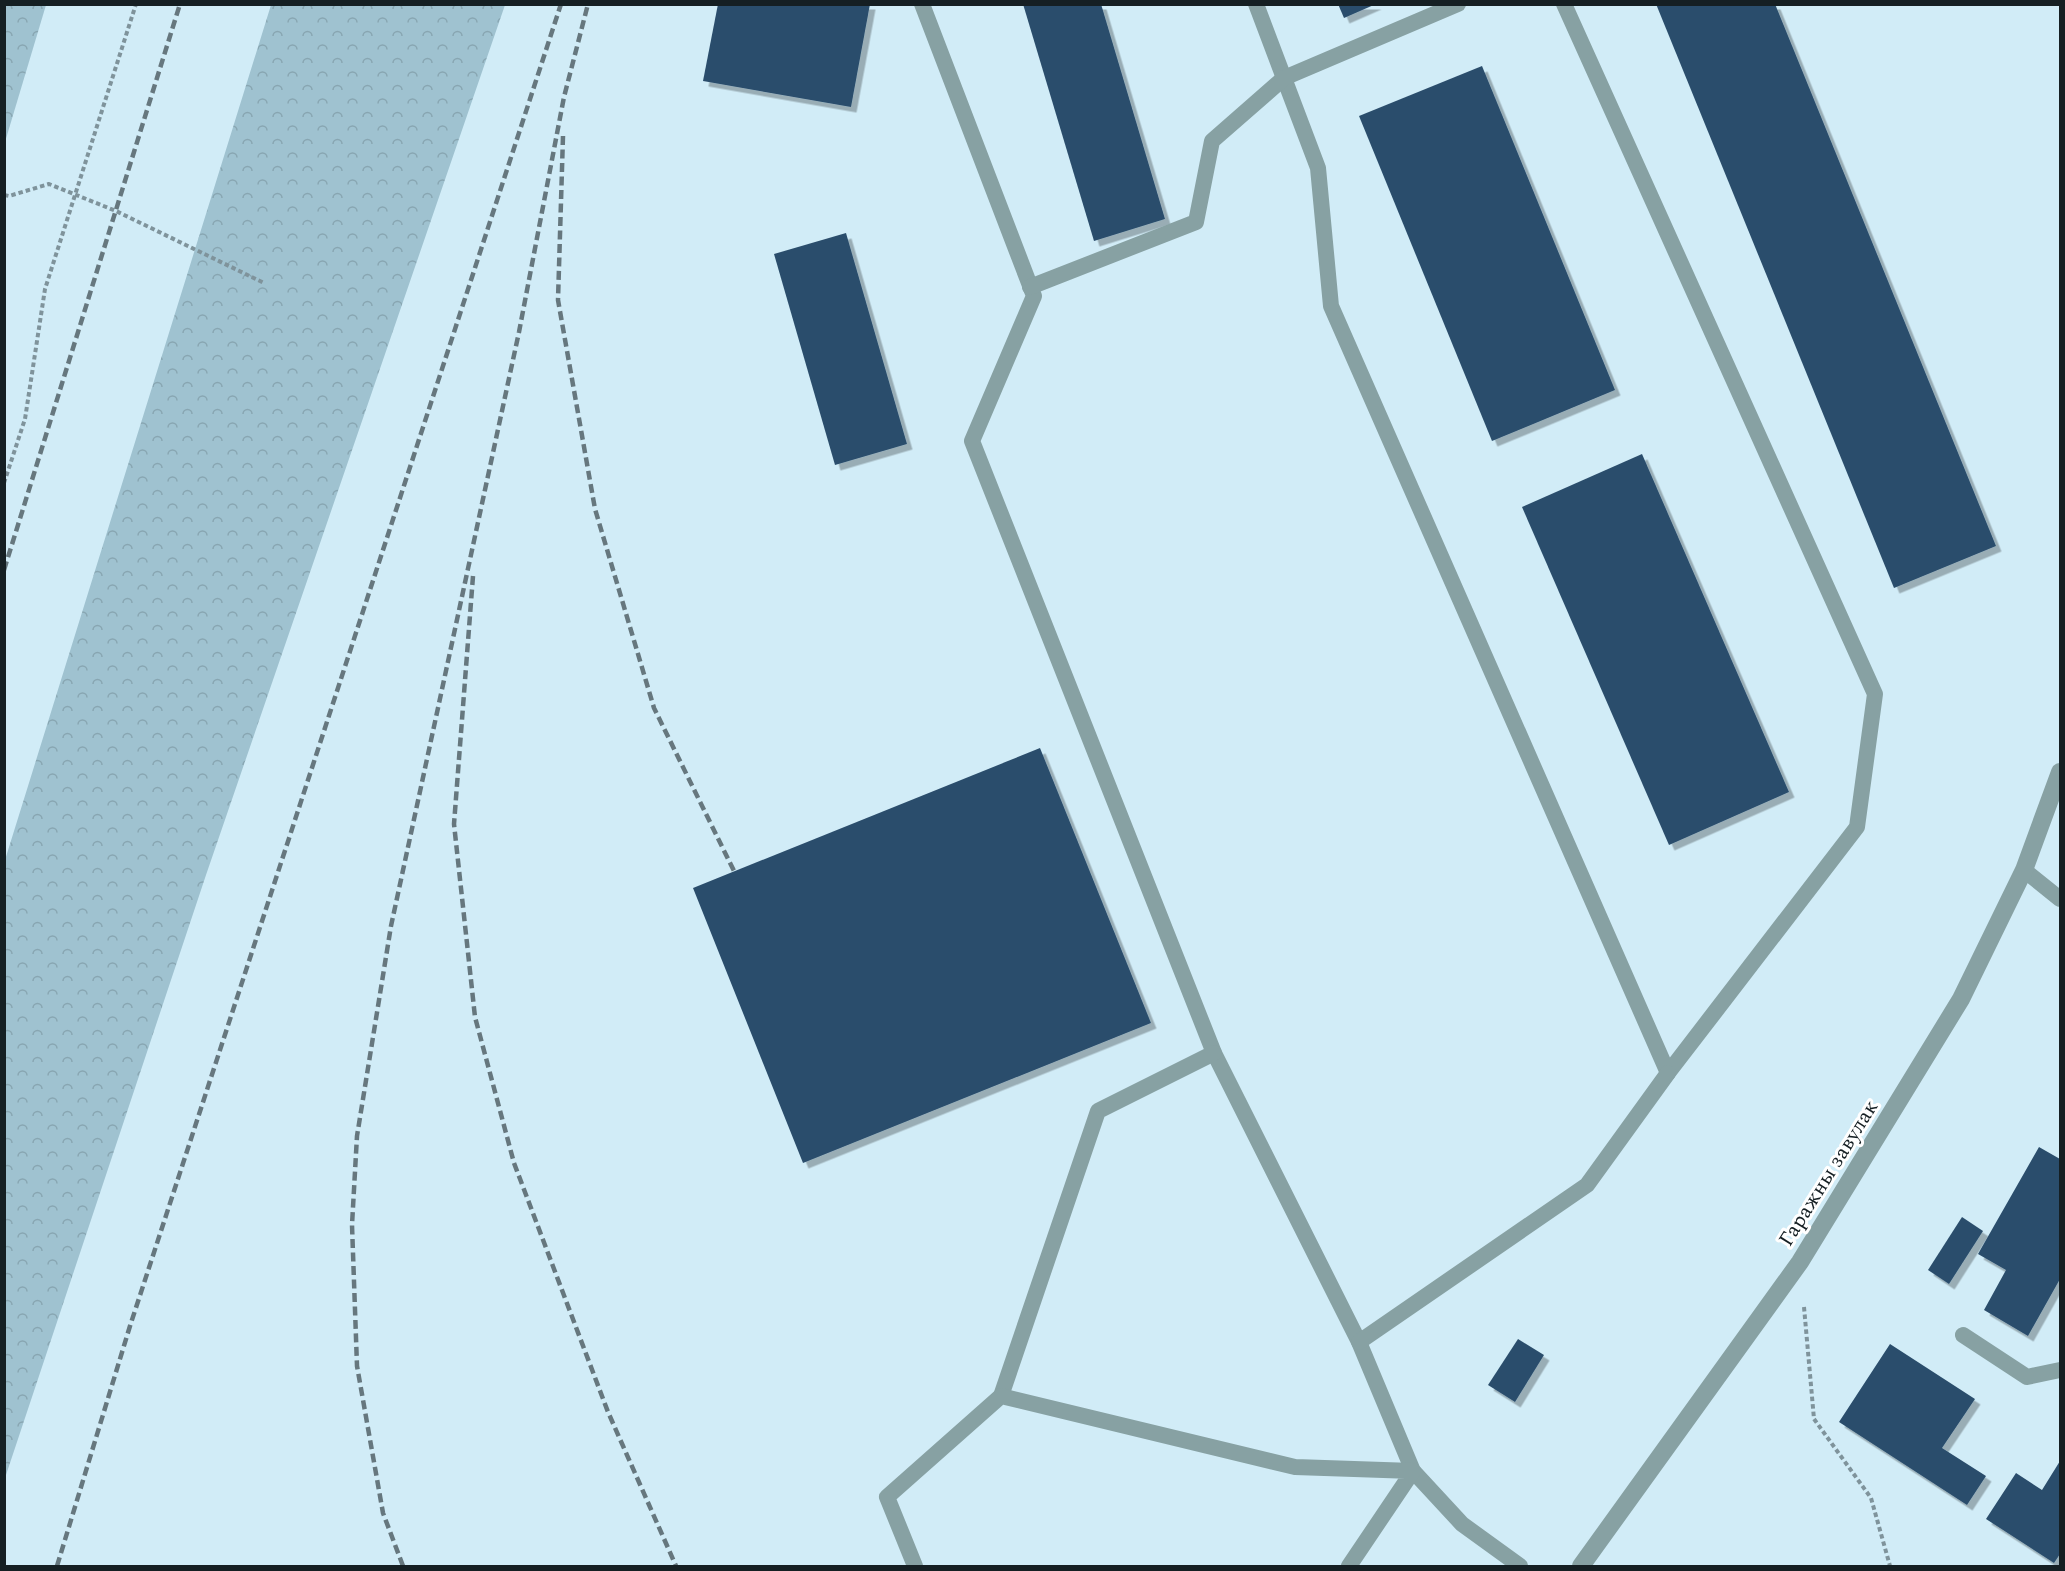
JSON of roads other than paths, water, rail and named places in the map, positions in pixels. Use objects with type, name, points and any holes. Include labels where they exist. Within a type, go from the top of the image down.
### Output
[{"type":"street","name":"Гаражны завулак","points":[[1581,1566],[1800,1262],[1961,999],[2024,870],[2061,772]]},
{"type":"lane","points":[[922,4],[1034,296],[972,441],[1214,1053],[1359,1342],[1413,1471],[1462,1524],[1520,1566]]},
{"type":"lane","points":[[1256,4],[1318,168],[1331,306],[1668,1073]]},
{"type":"lane","points":[[1030,287],[1196,222],[1212,141],[1284,78],[1458,4]]},
{"type":"lane","points":[[1359,1342],[1587,1185],[1668,1073],[1857,827],[1875,694],[1564,4]]},
{"type":"lane","points":[[2024,870],[2061,899]]},
{"type":"lane","points":[[915,1566],[887,1497],[1001,1396],[1098,1110],[1214,1053]]},
{"type":"lane","points":[[1963,1335],[2027,1377],[2061,1370]]},
{"type":"lane","points":[[1001,1396],[1295,1467],[1413,1471]]},
{"type":"lane","points":[[1349,1566],[1413,1471]]},
{"type":"railway","points":[[4,570],[180,4]]},
{"type":"railway","points":[[57,1566],[130,1326],[561,4]]},
{"type":"railway","points":[[403,1566],[383,1513],[357,1366],[352,1225],[357,1136],[391,926],[519,332],[564,97],[588,4]]},
{"type":"railway","points":[[563,136],[558,300],[595,509],[654,708],[734,871]]},
{"type":"railway","points":[[473,576],[454,824],[475,1017],[514,1163],[608,1412],[676,1566]]}]
